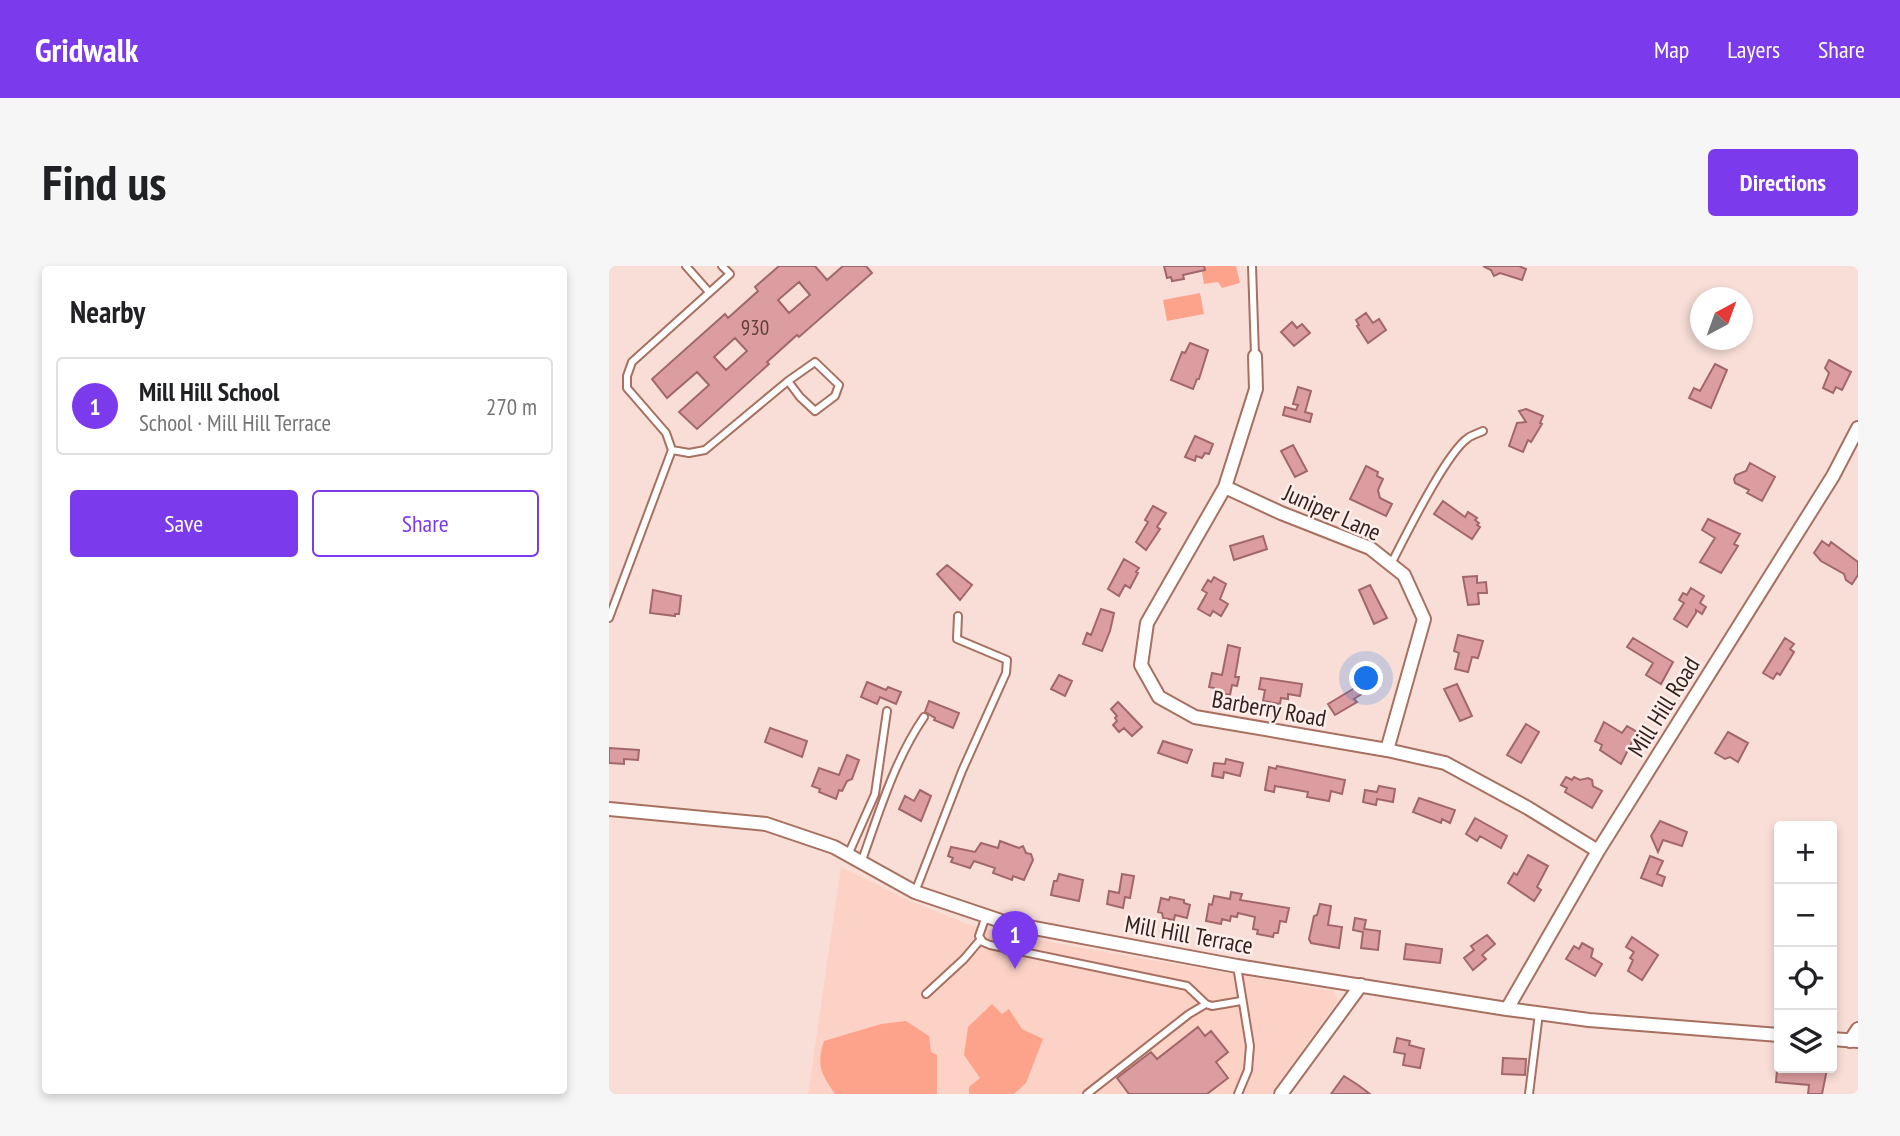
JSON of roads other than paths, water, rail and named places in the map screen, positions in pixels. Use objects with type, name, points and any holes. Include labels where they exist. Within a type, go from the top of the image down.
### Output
[{"type":"street","name":"Barberry Road","points":[[1255,356],[1256,389],[1225,487],[1147,623],[1141,665],[1159,697],[1195,718],[1387,750],[1445,763],[1528,808],[1598,851]]},
{"type":"street","name":"Mill Hill Road","points":[[1507,1009],[1598,851],[1833,476],[1858,428]]},
{"type":"street","name":"Juniper Lane","points":[[1225,487],[1281,513],[1370,548],[1404,575],[1424,619],[1387,750]]},
{"type":"street","name":"Mill Hill Terrace","points":[[609,809],[766,824],[834,847],[915,892],[1007,923],[1237,966],[1507,1009],[1589,1020],[1774,1035]]},
{"type":"street","points":[[1282,1094],[1361,985]]},
{"type":"street","points":[[1854,1041],[1858,1029]]},
{"type":"lane","points":[[686,266],[709,292]]},
{"type":"lane","points":[[609,618],[672,450],[666,433],[628,388],[627,376],[632,362],[730,274],[722,266]]},
{"type":"lane","points":[[1252,266],[1255,356]]},
{"type":"lane","points":[[672,450],[689,453],[705,450],[788,381],[815,362],[839,385],[835,396],[815,411],[788,381]]},
{"type":"lane","points":[[1391,565],[1448,462],[1467,438],[1483,431]]},
{"type":"lane","points":[[915,892],[962,771],[1006,673],[1007,660],[957,639],[958,616]]},
{"type":"lane","points":[[848,855],[875,794],[887,711]]},
{"type":"lane","points":[[861,863],[899,761],[924,717]]},
{"type":"lane","points":[[986,916],[979,936],[990,946],[1187,986],[1206,1004],[1212,1006],[1241,1001]]},
{"type":"lane","points":[[926,994],[949,970],[964,960],[981,939]]},
{"type":"lane","points":[[1237,966],[1250,1046],[1248,1070],[1238,1094]]},
{"type":"lane","points":[[1087,1094],[1189,1014],[1206,1004]]},
{"type":"lane","points":[[1528,1094],[1538,1013]]},
{"type":"place","name":"Mill Hill School","points":[[1015,969]]}]
